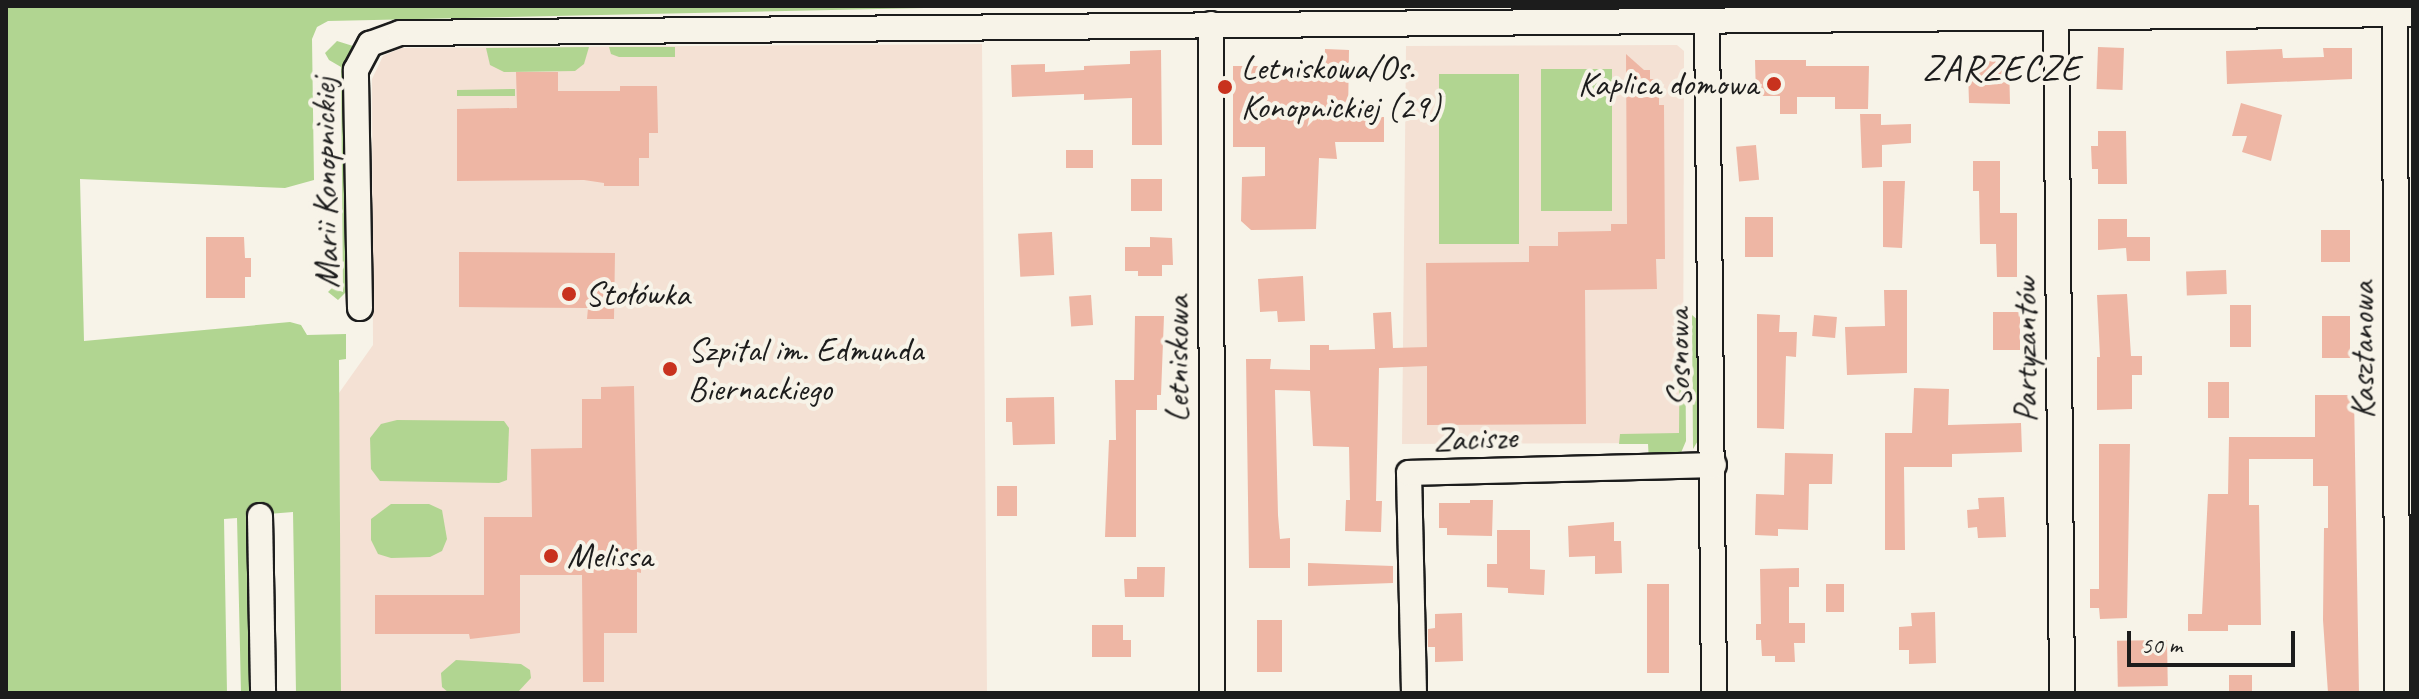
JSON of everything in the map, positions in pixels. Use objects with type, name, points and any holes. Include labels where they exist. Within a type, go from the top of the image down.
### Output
[{"type":"street","name":"Marii Konopnickiej","points":[[360,308],[356,70],[362,52],[378,38],[400,33],[1707,21],[2056,11],[2401,12]]},
{"type":"street","name":"Partyzantów","points":[[2056,11],[2062,693]]},
{"type":"street","name":"Kasztanowa","points":[[2397,693],[2401,12]]},
{"type":"street","name":"Sosnowa","points":[[1707,21],[1714,693]]},
{"type":"street","name":"Letniskowa","points":[[1211,24],[1212,693]]},
{"type":"street","name":"Zacisze","points":[[1414,693],[1409,473],[1714,465]]},
{"type":"street","points":[[260,516],[263,693]]},
{"type":"shaded area","name":"Szpital im. Edmunda Biernackiego","points":[[982,44],[987,693],[341,693],[339,393],[373,345],[372,79],[383,56],[401,48]]},
{"type":"shaded area","points":[[1677,45],[1684,51],[1683,443],[1402,444],[1406,46]]},
{"type":"green space","points":[[6,6],[1019,6],[328,21],[317,27],[312,39],[314,180],[285,188],[80,179],[84,341],[290,322],[301,325],[307,335],[346,334],[346,359],[339,360],[341,693],[296,693],[293,512],[256,515],[251,693],[241,693],[237,518],[224,519],[227,693],[6,693]]},
{"type":"green space","points":[[337,41],[353,46],[343,81],[346,292],[338,300],[328,292],[332,288],[343,292],[341,67],[329,60],[325,53]]},
{"type":"green space","points":[[589,47],[584,64],[575,71],[504,72],[490,65],[486,48]]},
{"type":"green space","points":[[609,47],[675,47],[675,57],[619,57],[611,54]]},
{"type":"green space","points":[[1541,69],[1612,69],[1612,211],[1541,211]]},
{"type":"green space","points":[[1439,74],[1519,74],[1519,244],[1439,244]]},
{"type":"green space","points":[[515,89],[515,96],[457,96],[457,90]]},
{"type":"green space","points":[[1685,315],[1686,441],[1680,455],[1649,462],[1648,444],[1619,444],[1620,434],[1679,433],[1680,317]]},
{"type":"green space","points":[[1692,315],[1699,321],[1699,439],[1693,449]]},
{"type":"green space","points":[[397,420],[504,421],[509,428],[507,480],[499,483],[380,481],[371,469],[370,438],[381,424]]},
{"type":"green space","points":[[391,504],[429,504],[442,510],[447,539],[442,551],[430,557],[391,558],[378,554],[371,540],[371,519]]},
{"type":"green space","points":[[456,660],[521,664],[530,670],[531,678],[517,693],[449,693],[442,687],[441,673]]},
{"type":"building","points":[[2098,47],[2124,48],[2123,90],[2097,89]]},
{"type":"building","points":[[2323,48],[2352,48],[2352,79],[2227,84],[2226,51],[2282,49],[2283,58],[2324,57]]},
{"type":"building","points":[[1325,49],[1349,50],[1348,117],[1384,117],[1384,142],[1335,142],[1337,159],[1319,158],[1316,229],[1251,230],[1241,221],[1242,177],[1265,176],[1265,147],[1233,147],[1233,66],[1324,66]]},
{"type":"building","points":[[1161,50],[1162,145],[1132,145],[1132,98],[1084,100],[1084,94],[1012,97],[1011,65],[1045,64],[1045,72],[1084,70],[1084,66],[1130,64],[1130,51]]},
{"type":"building","points":[[1626,54],[1644,70],[1650,70],[1650,79],[1659,79],[1659,105],[1664,105],[1665,259],[1656,259],[1657,289],[1585,290],[1586,424],[1427,425],[1427,366],[1379,368],[1376,501],[1382,501],[1381,532],[1345,531],[1346,500],[1350,500],[1349,447],[1313,446],[1310,391],[1275,390],[1280,539],[1290,538],[1290,568],[1249,568],[1246,359],[1271,359],[1270,369],[1310,370],[1310,345],[1329,345],[1329,350],[1375,349],[1373,313],[1391,312],[1393,348],[1427,347],[1426,263],[1529,262],[1529,246],[1558,246],[1558,232],[1611,231],[1611,224],[1627,224]]},
{"type":"building","points":[[1755,60],[1806,60],[1806,66],[1869,66],[1868,109],[1835,109],[1835,97],[1797,97],[1797,114],[1780,114],[1780,96],[1756,96]]},
{"type":"building","points":[[1977,61],[2009,61],[2010,104],[1969,103],[1968,71],[1977,71]]},
{"type":"building","points":[[516,72],[558,72],[558,91],[620,91],[620,86],[657,86],[658,133],[649,133],[649,158],[639,158],[639,186],[604,186],[604,183],[584,180],[457,181],[457,109],[517,108]]},
{"type":"building","points":[[2241,103],[2282,115],[2271,161],[2242,152],[2247,136],[2232,136]]},
{"type":"building","points":[[1860,114],[1881,114],[1881,125],[1911,124],[1911,143],[1882,145],[1882,167],[1862,168]]},
{"type":"building","points":[[2098,131],[2126,131],[2127,184],[2098,184],[2098,169],[2092,169],[2091,146],[2098,146]]},
{"type":"building","points":[[1756,145],[1759,180],[1739,182],[1736,147]]},
{"type":"building","points":[[1066,150],[1093,150],[1093,168],[1066,168]]},
{"type":"building","points":[[1973,161],[2000,161],[2000,213],[2017,213],[2017,277],[1997,277],[1996,244],[1980,244],[1979,191],[1973,191]]},
{"type":"building","points":[[1131,179],[1162,179],[1162,211],[1131,211]]},
{"type":"building","points":[[1883,181],[1905,181],[1902,248],[1883,247]]},
{"type":"building","points":[[1745,217],[1773,217],[1773,257],[1745,257]]},
{"type":"building","points":[[2098,219],[2127,219],[2127,237],[2150,237],[2150,261],[2127,261],[2126,248],[2098,250]]},
{"type":"building","points":[[2321,230],[2350,230],[2350,262],[2321,262]]},
{"type":"building","points":[[1052,232],[1054,275],[1020,277],[1018,234]]},
{"type":"building","points":[[206,237],[244,237],[245,258],[251,258],[251,277],[245,277],[245,298],[206,298]]},
{"type":"building","points":[[1150,237],[1172,238],[1173,265],[1162,265],[1162,276],[1138,276],[1138,271],[1125,271],[1125,247],[1150,247]]},
{"type":"building","points":[[459,252],[615,253],[614,319],[587,319],[588,308],[459,307]]},
{"type":"building","points":[[2226,270],[2227,294],[2187,295],[2186,271]]},
{"type":"building","points":[[1303,276],[1305,321],[1278,322],[1277,311],[1260,312],[1258,279]]},
{"type":"building","points":[[1884,290],[1907,290],[1907,373],[1847,375],[1845,327],[1885,326]]},
{"type":"building","points":[[2127,294],[2131,356],[2142,356],[2142,375],[2132,375],[2132,409],[2097,410],[2097,357],[2100,357],[2097,295]]},
{"type":"building","points":[[1091,295],[1093,325],[1071,326],[1069,297]]},
{"type":"building","points":[[2230,305],[2251,305],[2251,347],[2230,347]]},
{"type":"building","points":[[1993,312],[2020,312],[2020,350],[1993,350]]},
{"type":"building","points":[[1757,314],[1780,315],[1779,332],[1797,332],[1796,357],[1786,356],[1784,429],[1757,428]]},
{"type":"building","points":[[1814,315],[1837,317],[1835,338],[1812,336]]},
{"type":"building","points":[[1135,316],[1164,316],[1161,395],[1157,395],[1157,410],[1136,410],[1136,537],[1105,537],[1109,440],[1116,440],[1115,380],[1134,380]]},
{"type":"building","points":[[2322,316],[2350,316],[2350,358],[2322,358]]},
{"type":"building","points":[[2208,382],[2229,382],[2229,418],[2208,418]]},
{"type":"building","points":[[634,386],[637,550],[641,551],[641,573],[637,572],[637,633],[604,633],[604,682],[583,682],[582,575],[520,575],[520,633],[470,639],[469,634],[375,634],[375,595],[484,595],[484,517],[532,517],[531,449],[582,448],[582,399],[601,399],[601,387]]},
{"type":"building","points":[[1914,388],[1949,389],[1948,425],[2021,423],[2022,452],[1952,454],[1952,467],[1904,467],[1905,550],[1885,550],[1885,433],[1912,433]]},
{"type":"building","points":[[2315,395],[2354,395],[2359,693],[2328,693],[2323,620],[2324,528],[2328,528],[2328,486],[2313,486],[2313,459],[2249,459],[2249,505],[2259,505],[2261,625],[2228,625],[2228,631],[2188,631],[2188,614],[2202,614],[2208,494],[2228,494],[2229,437],[2315,437]]},
{"type":"building","points":[[1054,397],[1055,444],[1013,445],[1012,422],[1006,422],[1006,398]]},
{"type":"building","points":[[2099,444],[2130,444],[2127,618],[2100,619],[2099,608],[2090,608],[2090,589],[2099,589]]},
{"type":"building","points":[[1785,453],[1833,454],[1832,484],[1809,484],[1808,530],[1778,529],[1778,536],[1755,535],[1756,494],[1784,495]]},
{"type":"building","points":[[997,486],[1017,486],[1017,516],[997,516]]},
{"type":"building","points":[[2004,497],[2006,537],[1978,538],[1977,527],[1968,528],[1967,510],[1979,509],[1978,498]]},
{"type":"building","points":[[1470,500],[1493,500],[1492,536],[1447,535],[1447,528],[1439,528],[1439,503],[1470,503]]},
{"type":"building","points":[[1614,522],[1614,541],[1621,541],[1622,573],[1595,574],[1595,556],[1569,557],[1568,526]]},
{"type":"building","points":[[1497,530],[1530,530],[1530,569],[1545,570],[1544,595],[1508,593],[1508,588],[1487,587],[1487,564],[1497,564]]},
{"type":"building","points":[[1308,563],[1393,566],[1393,583],[1308,586]]},
{"type":"building","points":[[1137,567],[1165,567],[1164,597],[1125,597],[1124,579],[1137,579]]},
{"type":"building","points":[[1799,568],[1799,587],[1789,587],[1789,623],[1805,623],[1805,643],[1794,643],[1795,662],[1775,662],[1775,656],[1762,656],[1761,640],[1756,640],[1756,624],[1761,624],[1760,569]]},
{"type":"building","points":[[1647,584],[1669,584],[1669,673],[1647,673]]},
{"type":"building","points":[[1826,584],[1844,584],[1844,612],[1826,612]]},
{"type":"building","points":[[1935,612],[1936,663],[1909,664],[1909,650],[1899,650],[1899,627],[1912,626],[1911,613]]},
{"type":"building","points":[[1462,613],[1463,661],[1435,662],[1435,647],[1428,647],[1428,629],[1435,628],[1435,614]]},
{"type":"building","points":[[1257,620],[1282,620],[1282,672],[1257,672]]},
{"type":"building","points":[[1092,625],[1123,625],[1123,640],[1131,640],[1131,657],[1092,657]]},
{"type":"building","points":[[2167,640],[2168,686],[2118,687],[2117,641]]},
{"type":"building","points":[[2229,675],[2252,675],[2252,693],[2229,693]]},
{"type":"place","name":"Kaplica domowa","points":[[1774,84]]},
{"type":"place","name":"Letniskowa/Os. Konopnickiej (29)","points":[[1225,87]]},
{"type":"place","name":"Stołówka","points":[[569,294]]},
{"type":"place","name":"Szpital im. Edmunda Biernackiego","points":[[670,369]]},
{"type":"place","name":"Melissa","points":[[551,556]]},
{"type":"district","name":"ZARZECZE","points":[[2002,69]]}]
